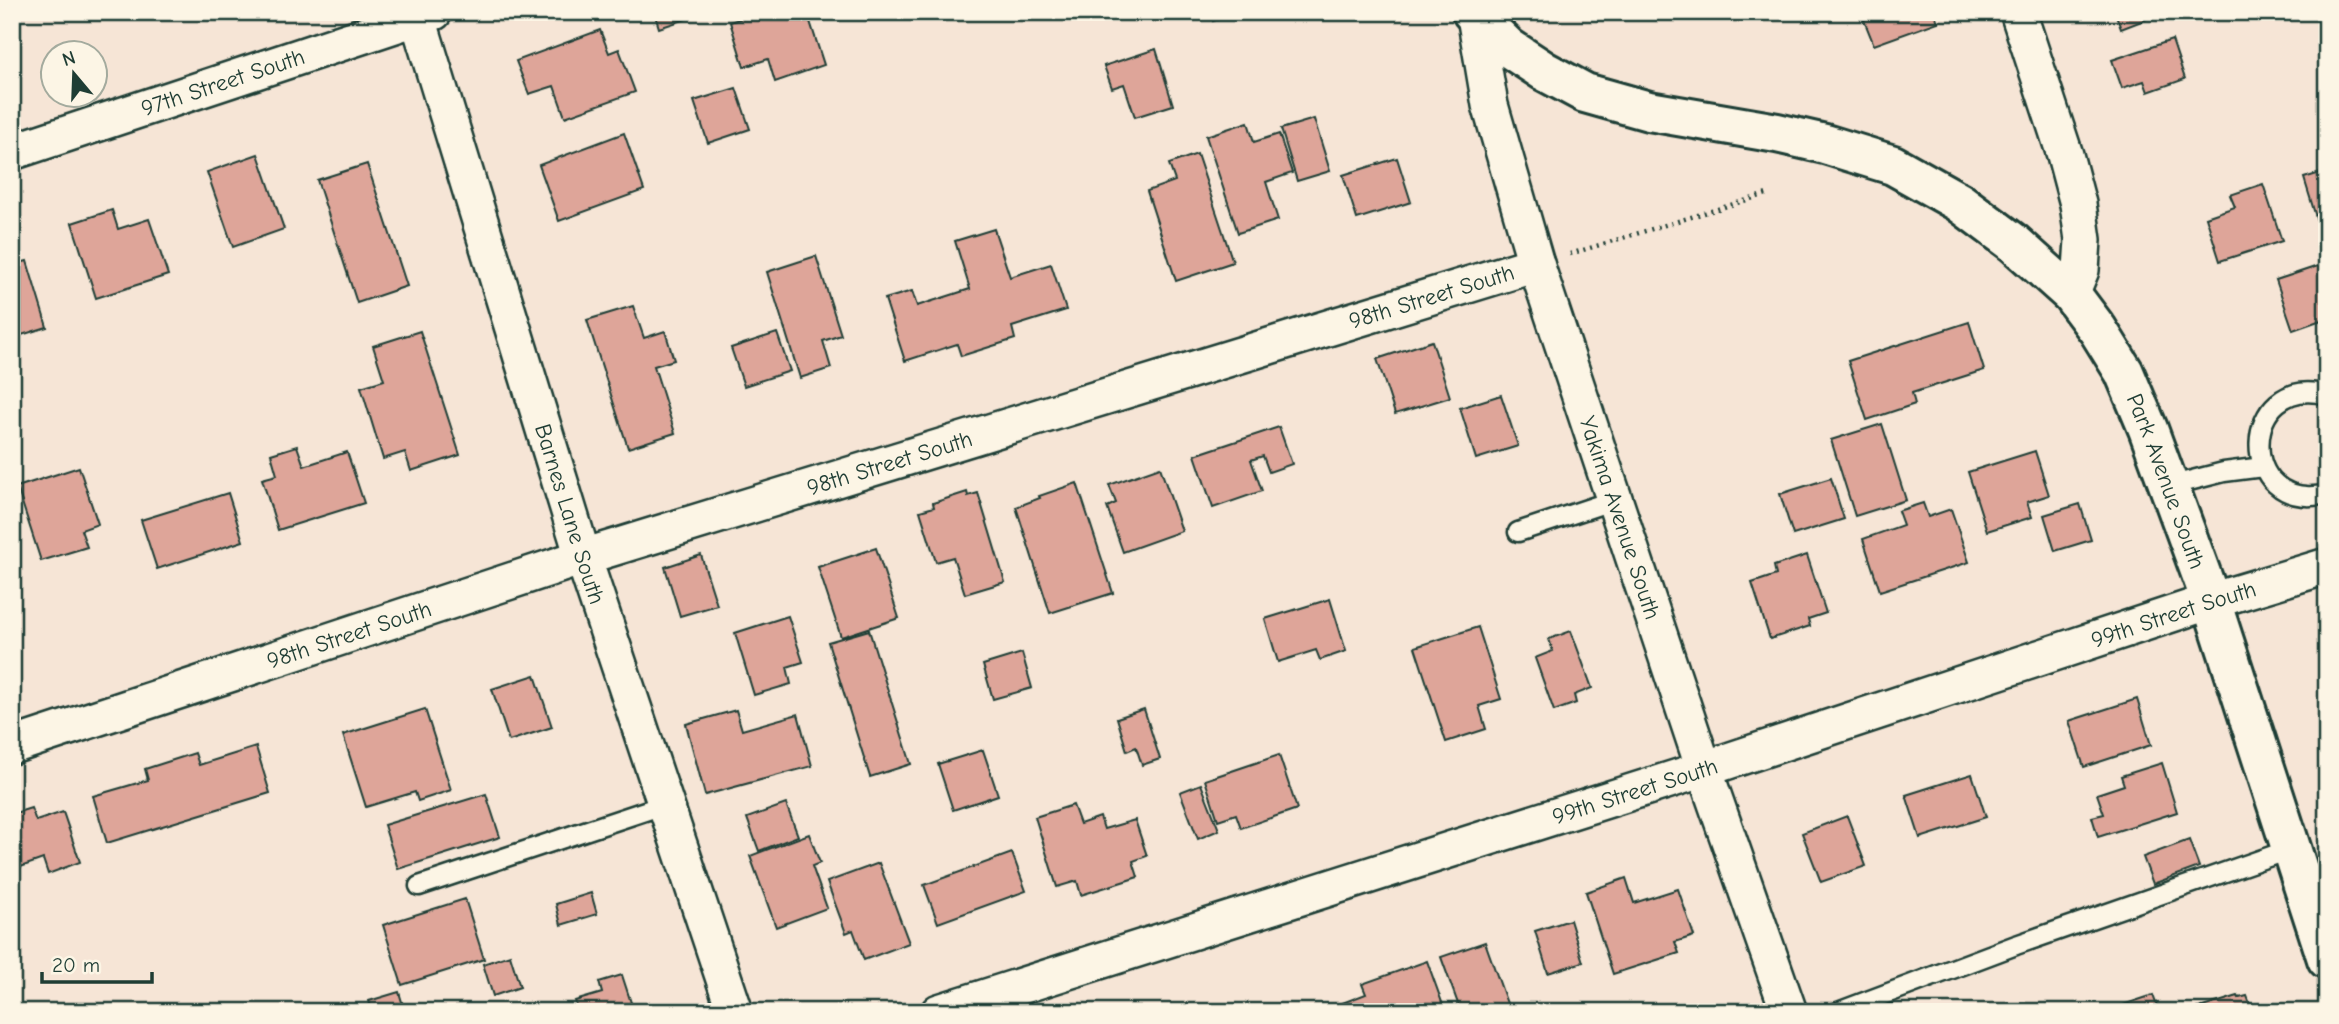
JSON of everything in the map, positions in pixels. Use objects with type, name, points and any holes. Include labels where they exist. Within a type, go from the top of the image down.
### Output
[{"type":"main road","name":"Yakima Avenue South","points":[[1474,14],[1509,48],[1585,93],[1649,111],[1825,144],[1893,164],[1959,202],[2014,243],[2071,294]]},
{"type":"main road","name":"Park Avenue South","points":[[2071,294],[2124,372],[2169,486],[2211,601],[2327,959]]},
{"type":"street","points":[[2018,12],[2065,155],[2078,204],[2083,240],[2081,270],[2071,294]]},
{"type":"street","name":"97th Street South","points":[[12,152],[422,14]]},
{"type":"street","name":"Barnes Lane South","points":[[422,14],[583,557],[736,1012]]},
{"type":"street","name":"Yakima Avenue South","points":[[1474,14],[1499,140],[1536,264],[1704,769],[1789,1012]]},
{"type":"street","name":"98th Street South","points":[[12,746],[583,557],[1536,264]]},
{"type":"street","name":"99th Street South","points":[[939,1012],[1704,769],[2211,601],[2327,566]]},
{"type":"lane","points":[[2327,395],[2315,391],[2296,393],[2280,401],[2267,415],[2259,432],[2258,450],[2263,467],[2272,481],[2285,490],[2299,496],[2315,497],[2327,494]]},
{"type":"lane","points":[[2169,486],[2224,472],[2263,467]]},
{"type":"lane","points":[[1518,532],[1614,500]]},
{"type":"lane","points":[[419,886],[666,804]]},
{"type":"lane","points":[[1838,1012],[2016,945],[2291,849]]},
{"type":"path","name":"98th Street South","points":[[1536,264],[1770,193]]},
{"type":"building","points":[[654,12],[701,12],[702,14],[659,28]]},
{"type":"building","points":[[761,12],[807,12],[824,65],[775,82],[768,59],[744,67],[730,22]]},
{"type":"building","points":[[1210,12],[1241,12],[1213,21]]},
{"type":"building","points":[[1870,12],[1934,12],[1938,22],[1874,45],[1862,15]]},
{"type":"building","points":[[2115,12],[2165,12],[2121,29]]},
{"type":"building","points":[[600,30],[609,53],[619,49],[635,92],[565,117],[554,86],[529,94],[516,61]]},
{"type":"building","points":[[2172,40],[2185,79],[2148,92],[2144,81],[2122,88],[2112,60]]},
{"type":"building","points":[[1156,49],[1173,105],[1135,117],[1124,84],[1112,88],[1104,66]]},
{"type":"building","points":[[736,88],[750,129],[708,143],[694,101]]},
{"type":"building","points":[[1314,119],[1330,171],[1297,181],[1281,129]]},
{"type":"building","points":[[1248,122],[1254,142],[1279,134],[1292,173],[1266,182],[1278,220],[1238,233],[1206,136]]},
{"type":"building","points":[[624,133],[644,190],[559,221],[539,165]]},
{"type":"building","points":[[258,154],[284,229],[233,247],[207,172]]},
{"type":"building","points":[[1197,154],[1233,262],[1176,281],[1147,191],[1175,181],[1169,164]]},
{"type":"building","points":[[1397,158],[1411,202],[1357,219],[1343,175]]},
{"type":"building","points":[[367,164],[407,286],[357,303],[317,180]]},
{"type":"building","points":[[2327,171],[2327,224],[2319,227],[2304,178]]},
{"type":"building","points":[[2263,184],[2282,241],[2220,261],[2206,217],[2235,207],[2230,195]]},
{"type":"building","points":[[112,210],[118,229],[149,219],[168,275],[96,298],[72,223]]},
{"type":"building","points":[[994,229],[1010,277],[1051,264],[1066,310],[1012,327],[1015,339],[961,356],[957,344],[905,361],[885,299],[912,291],[917,306],[970,289],[955,241]]},
{"type":"building","points":[[816,256],[841,335],[823,341],[831,368],[800,378],[767,272]]},
{"type":"building","points":[[27,261],[47,327],[12,338],[12,265]]},
{"type":"building","points":[[2327,263],[2327,318],[2293,330],[2276,280]]},
{"type":"building","points":[[633,306],[644,338],[665,331],[674,360],[654,366],[675,433],[628,448],[587,320]]},
{"type":"building","points":[[1969,322],[1984,370],[1912,393],[1915,404],[1867,420],[1848,361]]},
{"type":"building","points":[[420,331],[460,455],[411,471],[405,452],[383,459],[361,387],[384,380],[373,346]]},
{"type":"building","points":[[777,333],[790,371],[744,386],[731,348]]},
{"type":"building","points":[[1432,341],[1450,397],[1395,414],[1377,359]]},
{"type":"building","points":[[1501,395],[1518,446],[1476,459],[1460,408]]},
{"type":"building","points":[[1882,424],[1906,500],[1855,516],[1831,440]]},
{"type":"building","points":[[1279,427],[1292,464],[1269,472],[1263,456],[1251,460],[1262,491],[1213,508],[1195,455]]},
{"type":"building","points":[[297,446],[304,466],[347,452],[364,503],[278,530],[262,479],[277,475],[271,454]]},
{"type":"building","points":[[2035,451],[2049,495],[2027,502],[2032,517],[1987,531],[1968,472]]},
{"type":"building","points":[[79,467],[98,524],[81,530],[87,547],[41,561],[17,487]]},
{"type":"building","points":[[1160,467],[1182,531],[1123,552],[1107,507],[1116,503],[1109,485]]},
{"type":"building","points":[[1831,478],[1844,519],[1793,535],[1780,494]]},
{"type":"building","points":[[1077,483],[1113,593],[1050,613],[1016,507]]},
{"type":"building","points":[[967,492],[968,496],[978,493],[1005,582],[965,594],[953,557],[936,562],[920,511],[934,507],[933,503]]},
{"type":"building","points":[[228,493],[243,541],[157,569],[141,520]]},
{"type":"building","points":[[1923,503],[1928,517],[1951,509],[1969,562],[1880,591],[1863,539],[1903,525],[1898,511]]},
{"type":"building","points":[[2080,504],[2091,540],[2055,551],[2044,515]]},
{"type":"building","points":[[876,548],[899,618],[841,637],[818,567]]},
{"type":"building","points":[[701,555],[717,605],[680,616],[665,567]]},
{"type":"building","points":[[1807,555],[1826,613],[1808,619],[1810,626],[1770,639],[1752,583],[1776,575],[1774,566]]},
{"type":"building","points":[[1330,599],[1346,651],[1320,660],[1316,650],[1278,662],[1265,619]]},
{"type":"building","points":[[788,616],[803,662],[787,667],[791,684],[754,695],[735,633]]},
{"type":"building","points":[[1478,627],[1501,699],[1479,706],[1486,729],[1446,742],[1415,647]]},
{"type":"building","points":[[869,630],[911,764],[870,777],[828,642]]},
{"type":"building","points":[[1571,631],[1592,688],[1574,695],[1576,703],[1554,711],[1535,658],[1553,651],[1549,639]]},
{"type":"building","points":[[1022,653],[1032,688],[993,699],[983,665]]},
{"type":"building","points":[[535,675],[552,727],[509,741],[492,689]]},
{"type":"building","points":[[2137,699],[2151,745],[2084,767],[2069,721]]},
{"type":"building","points":[[425,709],[451,790],[418,801],[415,792],[366,807],[343,735]]},
{"type":"building","points":[[1144,709],[1160,759],[1142,765],[1136,747],[1127,751],[1117,718]]},
{"type":"building","points":[[736,710],[742,730],[798,714],[812,766],[705,795],[686,724]]},
{"type":"building","points":[[256,747],[270,793],[107,843],[93,796],[148,780],[145,769],[195,753],[199,765]]},
{"type":"building","points":[[983,750],[998,795],[953,810],[938,764]]},
{"type":"building","points":[[1279,755],[1297,809],[1241,828],[1236,814],[1218,820],[1205,780]]},
{"type":"building","points":[[2162,763],[2177,812],[2098,837],[2092,817],[2104,814],[2097,794],[2124,785],[2121,776]]},
{"type":"building","points":[[1972,774],[1986,817],[1920,838],[1906,795]]},
{"type":"building","points":[[1201,784],[1219,830],[1198,839],[1180,792]]},
{"type":"building","points":[[486,794],[500,837],[398,869],[384,825]]},
{"type":"building","points":[[786,804],[798,836],[759,851],[747,818]]},
{"type":"building","points":[[1073,805],[1080,824],[1100,817],[1104,829],[1135,820],[1147,856],[1133,861],[1138,877],[1081,895],[1077,881],[1057,887],[1035,817]]},
{"type":"building","points":[[31,808],[36,821],[63,812],[80,862],[48,874],[43,859],[12,870],[12,814]]},
{"type":"building","points":[[1847,816],[1866,866],[1821,882],[1802,833]]},
{"type":"building","points":[[809,834],[820,863],[812,866],[827,908],[776,927],[750,856]]},
{"type":"building","points":[[2189,840],[2199,867],[2153,884],[2143,857]]},
{"type":"building","points":[[1012,853],[1026,891],[938,923],[924,885]]},
{"type":"building","points":[[879,863],[909,943],[864,960],[853,930],[846,933],[827,882]]},
{"type":"building","points":[[1626,878],[1634,903],[1678,889],[1694,936],[1675,942],[1679,953],[1613,974],[1586,892]]},
{"type":"building","points":[[591,893],[597,914],[561,925],[556,904]]},
{"type":"building","points":[[465,899],[484,959],[402,985],[383,925]]},
{"type":"building","points":[[1570,920],[1583,962],[1548,973],[1535,931]]},
{"type":"building","points":[[1485,942],[1510,1012],[1461,1012],[1441,957]]},
{"type":"building","points":[[510,955],[520,987],[493,996],[483,964]]},
{"type":"building","points":[[1427,961],[1444,1008],[1435,1012],[1319,1012],[1366,994],[1362,984]]},
{"type":"building","points":[[622,975],[634,1012],[579,1012],[575,1001],[602,993],[599,982]]},
{"type":"building","points":[[399,992],[405,1012],[373,1012],[369,1001]]},
{"type":"building","points":[[2153,995],[2159,1012],[2115,1012],[2114,1008]]},
{"type":"building","points":[[2238,996],[2247,996],[2253,1012],[2197,1012],[2196,1009]]}]
